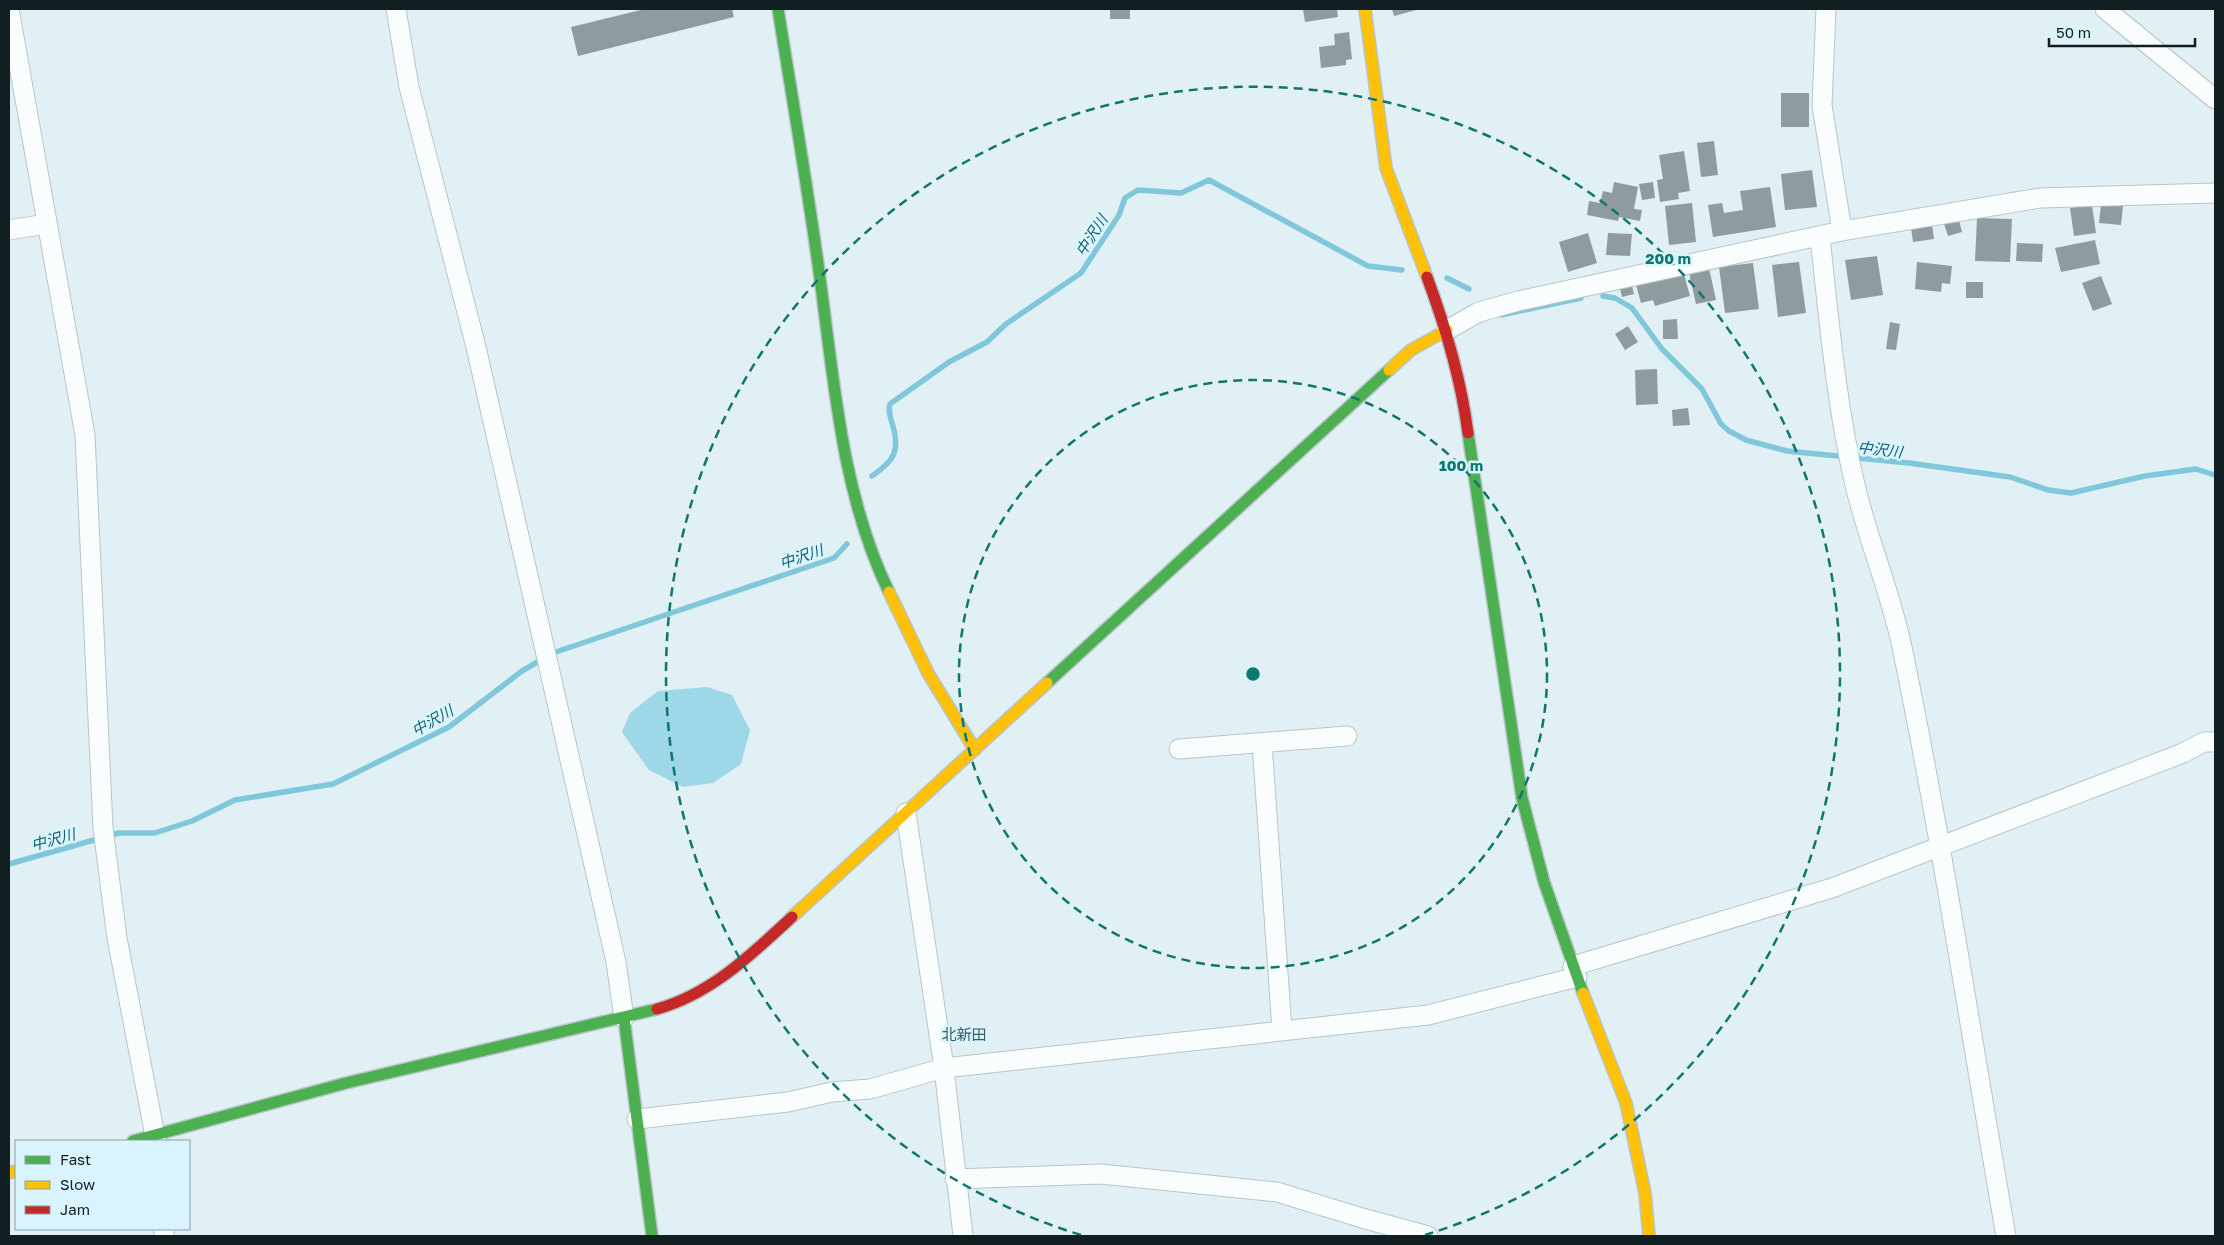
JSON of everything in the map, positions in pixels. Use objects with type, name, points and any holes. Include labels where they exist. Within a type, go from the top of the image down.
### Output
[{"type":"street","points":[[9,9],[85,435],[103,828],[116,938],[155,1138]]},
{"type":"street","points":[[396,9],[409,87],[476,347],[614,953],[652,1236]]},
{"type":"street","points":[[778,9],[819,271],[831,365],[857,510],[874,561],[928,673],[975,750]]},
{"type":"street","points":[[1365,9],[1386,168],[1446,330],[1463,396],[1522,798],[1544,882],[1575,972],[1626,1103],[1646,1193],[1649,1236]]},
{"type":"street","points":[[1826,9],[1822,105],[1842,231]]},
{"type":"street","points":[[2104,9],[2215,99]]},
{"type":"street","points":[[140,1140],[155,1138],[346,1083],[670,1006],[714,984],[752,954],[1411,350],[1479,312],[1842,231],[2040,198],[2215,193]]},
{"type":"street","points":[[9,230],[46,224]]},
{"type":"street","points":[[1820,237],[1836,391],[1844,437],[1856,488],[1903,648],[2006,1236]]},
{"type":"street","points":[[1179,749],[1347,736]]},
{"type":"street","points":[[637,1119],[788,1102],[832,1092],[870,1089],[944,1068],[1428,1015],[1575,972],[1832,888],[2183,753],[2204,742],[2215,742]]},
{"type":"street","points":[[1262,743],[1282,1030]]},
{"type":"street","points":[[906,813],[944,1068],[955,1179],[963,1236]]},
{"type":"street","points":[[955,1179],[1101,1174],[1268,1191],[1428,1236]]},
{"type":"shaded area","points":[[707,687],[732,695],[750,730],[741,764],[713,783],[683,787],[649,770],[622,732],[630,713],[658,691]]},
{"type":"building","points":[[645,9],[732,9],[734,17],[578,56],[571,27]]},
{"type":"building","points":[[1110,9],[1130,9],[1130,19],[1110,19]]},
{"type":"building","points":[[1303,9],[1337,9],[1338,17],[1305,22]]},
{"type":"building","points":[[1392,9],[1420,9],[1394,16]]},
{"type":"building","points":[[1349,32],[1352,59],[1346,60],[1346,65],[1321,68],[1319,47],[1335,45],[1334,34]]},
{"type":"building","points":[[1781,93],[1809,93],[1809,127],[1781,127]]},
{"type":"building","points":[[1714,141],[1718,175],[1701,177],[1697,143]]},
{"type":"building","points":[[1684,151],[1690,191],[1678,193],[1679,199],[1660,202],[1657,180],[1663,179],[1659,155]]},
{"type":"building","points":[[1812,170],[1817,207],[1785,210],[1781,174]]},
{"type":"building","points":[[1614,182],[1638,187],[1634,209],[1642,210],[1640,221],[1619,217],[1618,221],[1587,215],[1589,201],[1600,203],[1603,191],[1612,193]]},
{"type":"building","points":[[1653,182],[1655,198],[1642,200],[1639,184]]},
{"type":"building","points":[[1770,187],[1776,227],[1713,237],[1708,205],[1722,203],[1724,213],[1743,210],[1740,191]]},
{"type":"building","points":[[1692,203],[1696,242],[1669,245],[1665,206]]},
{"type":"building","points":[[2101,204],[2123,206],[2121,225],[2099,223]]},
{"type":"building","points":[[2092,205],[2096,233],[2074,236],[2070,208]]},
{"type":"building","points":[[1977,218],[2012,219],[2010,262],[1975,261]]},
{"type":"building","points":[[1959,220],[1962,232],[1948,236],[1944,224]]},
{"type":"building","points":[[1932,224],[1934,239],[1913,242],[1911,227]]},
{"type":"building","points":[[1588,233],[1597,263],[1568,272],[1559,242]]},
{"type":"building","points":[[1608,233],[1632,234],[1630,256],[1606,255]]},
{"type":"building","points":[[2095,240],[2100,264],[2061,272],[2055,248]]},
{"type":"building","points":[[2017,243],[2043,244],[2042,262],[2016,261]]},
{"type":"building","points":[[1877,256],[1883,295],[1851,300],[1845,260]]},
{"type":"building","points":[[1799,262],[1806,313],[1778,317],[1772,265]]},
{"type":"building","points":[[1917,262],[1952,266],[1950,284],[1942,283],[1941,292],[1915,289]]},
{"type":"building","points":[[1753,263],[1759,309],[1725,313],[1719,267]]},
{"type":"building","points":[[1709,268],[1716,300],[1696,304],[1689,273]]},
{"type":"building","points":[[1683,271],[1690,296],[1655,306],[1653,300],[1641,303],[1636,285]]},
{"type":"building","points":[[2101,276],[2112,304],[2093,311],[2082,283]]},
{"type":"building","points":[[1631,282],[1634,294],[1622,297],[1619,285]]},
{"type":"building","points":[[1966,282],[1983,282],[1983,298],[1966,298]]},
{"type":"building","points":[[1677,319],[1678,339],[1663,339],[1663,320]]},
{"type":"building","points":[[1890,322],[1900,324],[1896,350],[1886,349]]},
{"type":"building","points":[[1628,326],[1638,342],[1625,350],[1615,334]]},
{"type":"building","points":[[1657,369],[1658,404],[1636,405],[1635,370]]},
{"type":"building","points":[[1688,408],[1690,425],[1673,426],[1672,410]]},
{"type":"waterway","name":"中沢川","points":[[872,476],[886,465],[894,454],[896,441],[889,414],[890,404],[949,362],[987,342],[1006,324],[1081,273],[1119,215],[1125,198],[1138,190],[1181,193],[1209,180],[1368,266],[1402,270]]},
{"type":"waterway","name":"中沢川","points":[[1447,278],[1469,289]]},
{"type":"waterway","name":"中沢川","points":[[1603,296],[1615,298],[1632,308],[1662,349],[1702,389],[1721,424],[1729,431],[1746,440],[1787,451],[1909,463],[2010,477],[2048,490],[2071,493],[2145,476],[2196,469],[2215,475]]},
{"type":"waterway","name":"中沢川","points":[[1501,315],[1581,298]]},
{"type":"waterway","name":"中沢川","points":[[9,864],[119,833],[155,833],[192,821],[235,800],[333,784],[449,727],[522,671],[553,653],[834,558],[847,544]]},
{"type":"traffic: fast","points":[[778,9],[810,206],[842,435],[860,515],[873,554],[889,592]]},
{"type":"traffic: fast","points":[[1047,683],[1389,370]]},
{"type":"traffic: fast","points":[[1468,433],[1522,798],[1544,882],[1583,993]]},
{"type":"traffic: fast","points":[[137,1140],[346,1083],[657,1009]]},
{"type":"traffic: fast","points":[[624,1018],[652,1236]]},
{"type":"traffic: slow","points":[[1365,9],[1386,168],[1427,277]]},
{"type":"traffic: slow","points":[[1389,370],[1411,350],[1447,330]]},
{"type":"traffic: slow","points":[[889,592],[928,673],[975,750]]},
{"type":"traffic: slow","points":[[792,917],[1047,683]]},
{"type":"traffic: slow","points":[[1583,993],[1626,1103],[1645,1193],[1649,1236]]},
{"type":"traffic: slow","points":[[9,1173],[15,1171]]},
{"type":"traffic: jam","points":[[1427,277],[1452,354],[1468,433]]},
{"type":"traffic: jam","points":[[657,1009],[695,994],[713,983],[762,945],[792,917]]},
{"type":"district","name":"北新田","points":[[964,1034]]}]
